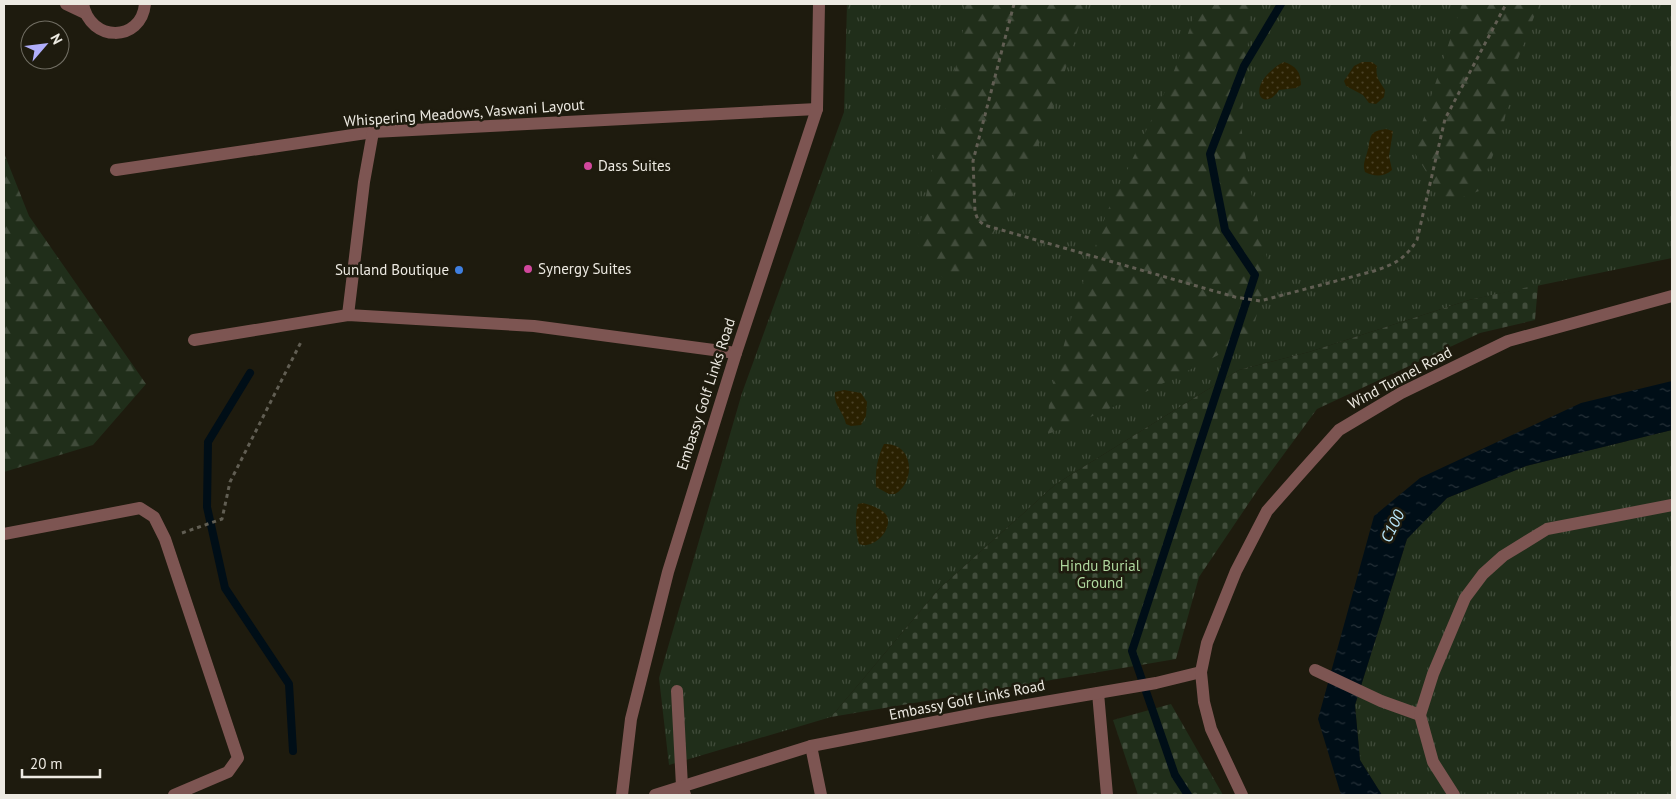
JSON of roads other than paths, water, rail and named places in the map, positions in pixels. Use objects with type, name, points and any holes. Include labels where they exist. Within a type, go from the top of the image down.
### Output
[{"type":"street","points":[[66,4],[84,8],[97,28],[115,33],[134,26],[140,19],[145,4]]},
{"type":"street","name":"Embassy Golf Links Road","points":[[622,795],[631,719],[670,563],[736,353],[817,109],[819,4]]},
{"type":"street","name":"Whispering Meadows, Vaswani Layout","points":[[116,170],[373,132],[817,109]]},
{"type":"street","points":[[348,315],[364,182],[373,132]]},
{"type":"street","name":"Wind Tunnel Road","points":[[1242,795],[1211,729],[1204,702],[1201,672],[1207,643],[1236,571],[1267,512],[1340,430],[1401,393],[1508,341],[1672,296]]},
{"type":"street","points":[[194,340],[348,315],[534,326],[736,353]]},
{"type":"street","points":[[1454,795],[1433,762],[1420,715],[1433,674],[1465,598],[1482,574],[1503,556],[1547,530],[1672,505]]},
{"type":"street","points":[[4,534],[140,508],[154,517],[165,539],[238,758],[228,772],[174,795]]},
{"type":"street","points":[[1315,670],[1381,701],[1420,715]]},
{"type":"street","name":"Embassy Golf Links Road","points":[[654,795],[683,791],[811,746],[986,712],[1156,683],[1201,672]]},
{"type":"street","points":[[677,691],[683,791]]},
{"type":"street","points":[[1098,693],[1107,795]]},
{"type":"street","points":[[811,746],[821,795]]},
{"type":"water","name":"C100","points":[[1672,381],[1672,430],[1526,466],[1447,498],[1407,539],[1355,705],[1360,760],[1382,795],[1341,795],[1318,719],[1374,516],[1420,478],[1581,403]]},
{"type":"waterway","points":[[1188,795],[1175,775],[1132,651],[1255,275],[1225,230],[1210,154],[1244,66],[1281,4]]},
{"type":"waterway","points":[[250,373],[208,442],[207,507],[225,588],[289,684],[293,751]]},
{"type":"place","name":"Dass Suites","points":[[588,166]]},
{"type":"place","name":"Synergy Suites","points":[[528,269]]},
{"type":"place","name":"Sunland Boutique","points":[[459,270]]},
{"type":"park label","name":"Hindu Burial Ground","points":[[1100,574]]}]
